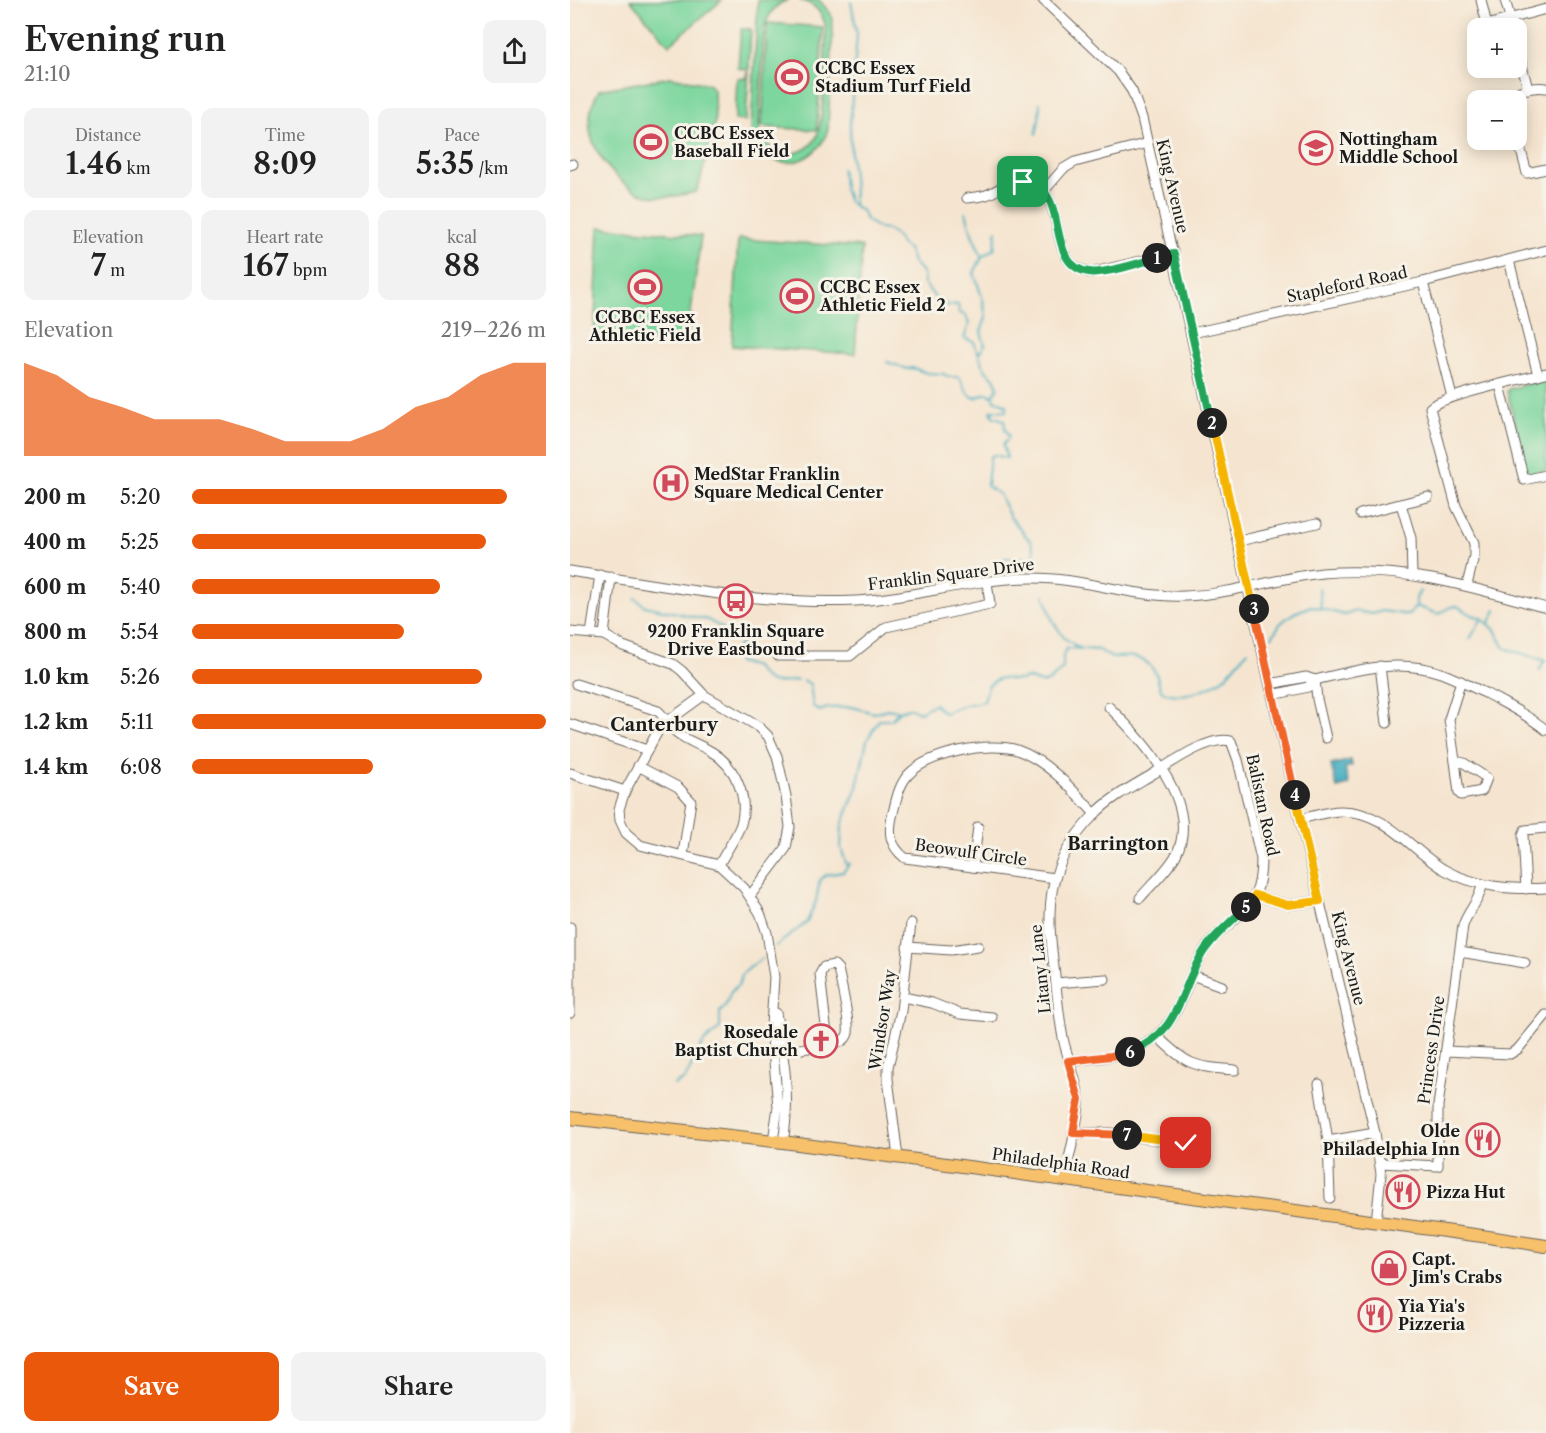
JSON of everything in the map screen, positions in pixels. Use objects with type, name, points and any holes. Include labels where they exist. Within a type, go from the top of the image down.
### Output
[{"type":"main road","name":"Philadelphia Road","points":[[570,1118],[778,1141],[1546,1246]]},
{"type":"street","name":"King Avenue","points":[[1043,0],[1123,77],[1136,98],[1192,333],[1300,819],[1375,1133],[1380,1163],[1376,1221]]},
{"type":"street","points":[[1481,0],[1486,18]]},
{"type":"street","points":[[1505,0],[1510,18],[1546,9]]},
{"type":"street","points":[[1525,78],[1528,89]]},
{"type":"street","points":[[1525,90],[1546,88]]},
{"type":"street","points":[[1044,191],[1063,169],[1075,162],[1148,143]]},
{"type":"street","points":[[1521,150],[1527,173],[1546,169]]},
{"type":"street","points":[[967,198],[986,195],[1013,183],[1023,182],[1044,191],[1051,203],[1070,262],[1090,273],[1174,254]]},
{"type":"street","name":"Stapleford Road","points":[[1192,333],[1423,282],[1546,250]]},
{"type":"street","points":[[1467,585],[1474,556],[1474,543],[1456,506],[1430,411],[1431,405],[1436,402],[1542,374],[1509,260]]},
{"type":"street","points":[[1423,282],[1452,397]]},
{"type":"street","points":[[1500,385],[1524,480],[1546,475]]},
{"type":"street","points":[[1360,514],[1428,497]]},
{"type":"street","points":[[1401,504],[1412,545],[1412,575]]},
{"type":"street","points":[[1239,541],[1317,523]]},
{"type":"street","name":"Franklin Square Drive","points":[[570,571],[737,595],[796,601],[886,598],[987,582],[1032,578],[1064,579],[1164,596],[1212,594],[1301,576],[1364,572],[1412,575],[1467,585],[1546,608]]},
{"type":"street","points":[[591,634],[600,576]]},
{"type":"street","points":[[604,635],[611,577]]},
{"type":"street","points":[[778,656],[850,656],[886,627],[990,604],[987,582]]},
{"type":"street","points":[[570,632],[604,635],[623,646],[673,664],[704,695],[764,730],[772,741],[790,818],[788,841],[781,857],[750,896]]},
{"type":"street","points":[[1380,666],[1387,723]]},
{"type":"street","points":[[1273,695],[1308,687],[1315,680],[1380,666],[1416,667],[1461,681],[1527,716],[1546,730]]},
{"type":"street","points":[[1270,684],[1306,676],[1315,680]]},
{"type":"street","points":[[1315,680],[1326,738]]},
{"type":"street","points":[[1455,761],[1449,720],[1461,681]]},
{"type":"street","points":[[576,684],[652,709],[668,721],[678,734],[724,761],[736,776],[743,809],[741,824],[719,865]]},
{"type":"street","points":[[704,695],[658,731],[625,791],[619,814],[626,833],[640,844],[719,865],[750,896],[760,913],[767,933],[774,977],[773,999],[778,1052],[788,1100],[778,1141]]},
{"type":"street","points":[[1109,707],[1136,733],[1162,768],[1178,806],[1181,824],[1180,843],[1169,866],[1140,898]]},
{"type":"street","points":[[570,724],[647,750]]},
{"type":"street","name":"Litany Lane","points":[[1064,1180],[1079,1099],[1063,1039],[1048,917],[1054,878],[1074,840],[1095,814],[1162,768],[1205,745],[1218,740],[1231,741]]},
{"type":"street","name":"Balistan Road","points":[[1068,1061],[1127,1053],[1157,1036],[1176,1013],[1201,955],[1211,941],[1255,895],[1261,875],[1261,859],[1238,760],[1231,741]]},
{"type":"street","name":"Beowulf Circle","points":[[1054,878],[905,858],[898,853],[893,844],[890,827],[898,793],[906,777],[926,762],[978,748],[1005,747],[1018,751],[1053,772],[1095,814]]},
{"type":"street","points":[[638,766],[678,787],[688,797],[691,807],[683,855]]},
{"type":"street","points":[[570,772],[625,791]]},
{"type":"street","points":[[1300,819],[1341,811],[1368,815],[1385,823],[1444,869],[1482,884],[1507,889],[1546,888]]},
{"type":"street","points":[[973,867],[978,827]]},
{"type":"street","points":[[1527,889],[1523,835],[1525,830],[1546,828]]},
{"type":"street","name":"Princess Drive","points":[[1380,1163],[1438,1166],[1438,1106],[1460,952],[1466,918],[1480,895],[1482,884]]},
{"type":"street","points":[[1255,895],[1288,905],[1320,901]]},
{"type":"street","name":"Windsor Way","points":[[897,1157],[888,1066],[899,1027],[911,923]]},
{"type":"street","points":[[570,927],[570,1013]]},
{"type":"street","points":[[907,946],[951,951],[978,946]]},
{"type":"street","points":[[1460,952],[1525,963]]},
{"type":"street","points":[[778,1052],[840,1042],[846,1037],[848,1031],[838,969],[834,966],[824,967],[820,974],[828,1043]]},
{"type":"street","points":[[1192,975],[1222,986]]},
{"type":"street","points":[[1056,983],[1105,979]]},
{"type":"street","points":[[903,997],[932,1003],[960,1014],[992,1017]]},
{"type":"street","points":[[1446,1051],[1510,1054],[1518,1049],[1546,1015]]},
{"type":"street","points":[[1157,1036],[1174,1054],[1185,1061],[1206,1067],[1235,1070]]},
{"type":"street","points":[[1319,1084],[1328,1141],[1330,1198]]},
{"type":"street","points":[[1073,1133],[1111,1133],[1186,1143]]},
{"type":"street","points":[[1328,1141],[1375,1133]]},
{"type":"green space","points":[[630,0],[720,0],[721,1],[669,45]]},
{"type":"green space","points":[[758,0],[789,0],[773,10],[764,29],[759,126],[769,146],[786,153],[801,151],[810,146],[816,138],[823,102],[826,28],[817,10],[799,0],[819,0],[831,14],[833,29],[828,129],[816,150],[796,162],[774,160],[764,154],[756,143],[751,129]]},
{"type":"green space","name":"CCBC Essex Stadium Turf Field","points":[[767,23],[823,27],[817,130],[762,127]]},
{"type":"green space","points":[[741,29],[751,29],[746,121],[735,120],[737,78],[747,78],[748,70],[738,68]]},
{"type":"green space","name":"CCBC Essex Baseball Field","points":[[670,77],[708,84],[714,90],[715,121],[696,192],[655,197],[639,193],[626,185],[606,164],[594,144],[590,113],[599,90]]},
{"type":"green space","name":"CCBC Essex Athletic Field","points":[[599,227],[701,236],[687,342],[594,338]]},
{"type":"green space","name":"CCBC Essex Athletic Field 2","points":[[738,239],[862,247],[855,354],[732,346]]},
{"type":"green space","points":[[1546,379],[1546,470],[1531,474],[1527,473],[1507,391]]},
{"type":"water","points":[[1351,760],[1352,766],[1345,768],[1349,785],[1337,788],[1331,765]]},
{"type":"waterway","points":[[851,2],[857,34],[850,125],[853,205]]},
{"type":"waterway","points":[[1036,134],[1040,103]]},
{"type":"waterway","points":[[842,169],[844,188],[849,202],[863,212],[866,220],[880,229],[888,230],[908,249],[913,262],[923,273],[924,283],[937,300],[944,302],[947,306],[958,304],[959,313],[966,315],[969,325],[964,338],[974,342],[985,370],[994,378],[998,387],[993,396]]},
{"type":"waterway","points":[[966,212],[982,257]]},
{"type":"waterway","points":[[979,353],[985,345],[981,332],[986,318],[974,273],[982,257],[994,249],[997,230]]},
{"type":"waterway","points":[[887,362],[907,369],[913,368],[927,373],[959,377],[967,391],[975,398],[986,393],[1007,405],[1006,411],[993,410],[991,412],[994,417],[1004,420],[1009,437],[1003,445],[1007,458],[993,455],[990,457],[987,486],[999,494],[1010,517],[1031,542],[1035,565]]},
{"type":"waterway","points":[[998,562],[1005,558],[1034,558]]},
{"type":"waterway","points":[[1319,587],[1321,608]]},
{"type":"waterway","points":[[1272,637],[1287,618],[1311,606],[1345,615],[1356,611],[1372,614],[1382,611],[1409,615],[1416,606],[1416,598],[1420,591]]},
{"type":"waterway","points":[[1044,594],[1053,621],[1064,638],[1081,649]]},
{"type":"waterway","points":[[635,598],[645,606],[708,620],[727,631],[745,635],[745,642],[737,647],[738,662],[755,667],[760,674],[773,683],[797,680]]},
{"type":"waterway","points":[[1416,606],[1438,614],[1457,606],[1482,618],[1495,630],[1505,648],[1546,661]]},
{"type":"waterway","points":[[1489,624],[1496,610]]},
{"type":"waterway","points":[[1470,639],[1482,618]]},
{"type":"waterway","points":[[847,866],[841,848],[842,825],[857,787],[867,740],[879,720],[891,720],[899,711],[909,708],[920,712],[934,704],[944,713],[961,706],[984,701],[988,686],[1001,678],[1013,680],[1028,678],[1040,683],[1047,682],[1063,668],[1063,655],[1066,649],[1070,648],[1099,650],[1112,658],[1141,659],[1155,672],[1161,690],[1176,695],[1194,692],[1220,681],[1248,651]]},
{"type":"waterway","points":[[1539,671],[1544,661]]},
{"type":"waterway","points":[[803,680],[810,684],[813,706],[819,711],[828,708],[852,707],[874,713],[887,709],[899,711]]},
{"type":"waterway","points":[[776,946],[807,922],[816,901],[820,880],[826,875],[843,872],[850,863]]},
{"type":"waterway","points":[[674,1085],[685,1079],[704,1042],[720,1028],[720,1012],[731,992],[739,984],[742,974],[762,958]]},
{"type":"place","name":"CCBC Essex Stadium Turf Field","points":[[792,77]]},
{"type":"place","name":"CCBC Essex Baseball Field","points":[[651,142]]},
{"type":"place","name":"Nottingham Middle School","points":[[1316,148]]},
{"type":"place","name":"CCBC Essex Athletic Field","points":[[645,287]]},
{"type":"place","name":"CCBC Essex Athletic Field 2","points":[[797,296]]},
{"type":"place","name":"MedStar Franklin Square Medical Center","points":[[671,483]]},
{"type":"place","name":"9200 Franklin Square Drive Eastbound","points":[[736,601]]},
{"type":"place","name":"Rosedale Baptist Church","points":[[821,1041]]},
{"type":"place","name":"Olde Philadelphia Inn","points":[[1483,1140]]},
{"type":"place","name":"Pizza Hut","points":[[1403,1192]]},
{"type":"place","name":"Capt. Jim's Crabs","points":[[1389,1268]]},
{"type":"place","name":"Yia Yia's Pizzeria","points":[[1375,1315]]},
{"type":"district","name":"Canterbury","points":[[664,725]]},
{"type":"district","name":"Barrington","points":[[1118,844]]},
{"type":"route","points":[[1023,182],[1044,191],[1051,203],[1064,249],[1070,262],[1078,268],[1090,273],[1174,254],[1320,901],[1288,905],[1255,895],[1206,948],[1196,964],[1176,1013],[1157,1036],[1127,1053],[1068,1061],[1079,1099],[1073,1133],[1111,1133],[1186,1143]]}]
